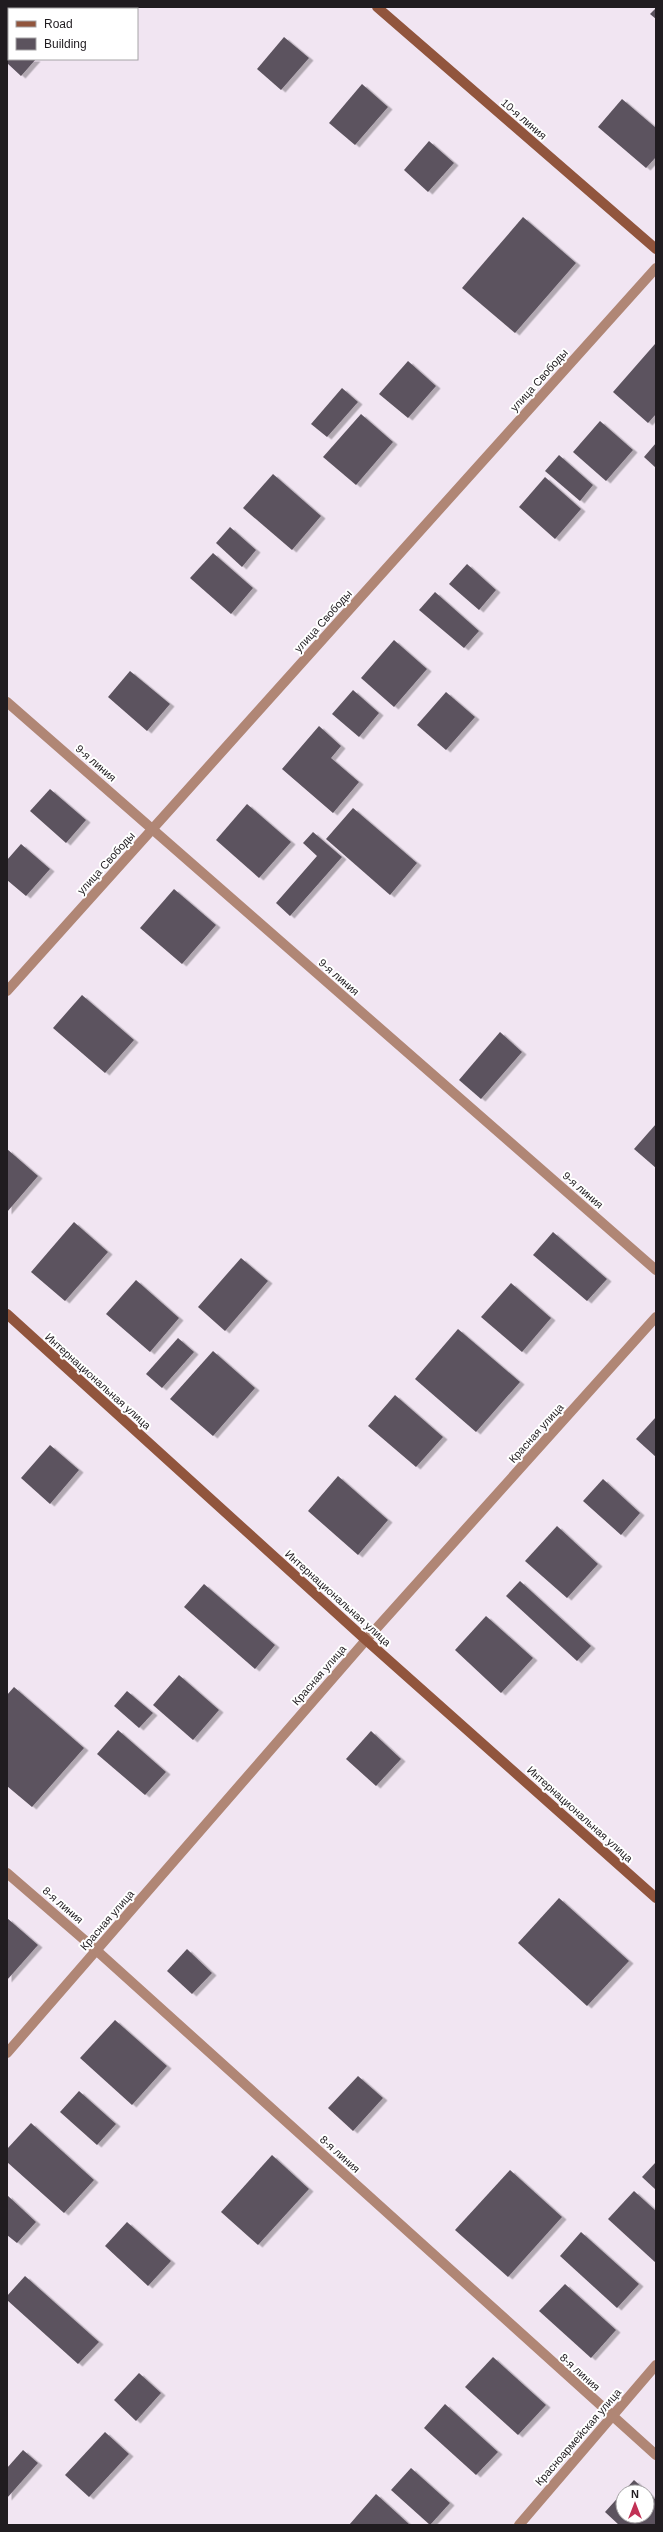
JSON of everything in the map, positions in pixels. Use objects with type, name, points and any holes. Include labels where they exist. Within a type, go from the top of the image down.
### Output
[{"type":"street","name":"10-я линия","points":[[377,7],[656,249]]},
{"type":"street","name":"улица Свободы","points":[[7,991],[656,268]]},
{"type":"street","name":"9-я линия","points":[[7,702],[656,1270]]},
{"type":"street","name":"Интернациональная улица","points":[[7,1314],[366,1640],[656,1898]]},
{"type":"street","name":"Красная улица","points":[[7,2053],[366,1640],[656,1318]]},
{"type":"street","name":"8-я линия","points":[[7,1872],[96,1950],[656,2455]]},
{"type":"street","name":"Красноармейская улица","points":[[519,2525],[656,2366]]},
{"type":"building","points":[[47,7],[82,7],[81,8]]},
{"type":"building","points":[[656,8],[656,19],[650,14]]},
{"type":"building","points":[[8,18],[8,60],[35,60],[21,76],[7,63]]},
{"type":"building","points":[[284,37],[309,58],[281,90],[257,69]]},
{"type":"building","points":[[362,84],[388,107],[355,145],[329,123]]},
{"type":"building","points":[[622,99],[656,128],[656,157],[646,168],[598,127]]},
{"type":"building","points":[[429,141],[454,163],[428,192],[404,170]]},
{"type":"building","points":[[523,217],[576,263],[515,333],[462,288]]},
{"type":"building","points":[[655,344],[656,414],[648,423],[613,392]]},
{"type":"building","points":[[408,361],[436,386],[408,418],[379,394]]},
{"type":"building","points":[[342,388],[358,402],[327,437],[311,424]]},
{"type":"building","points":[[361,414],[393,442],[356,485],[323,457]]},
{"type":"building","points":[[600,421],[633,450],[606,481],[573,452]]},
{"type":"building","points":[[656,443],[656,468],[644,457]]},
{"type":"building","points":[[559,455],[593,485],[580,501],[545,471]]},
{"type":"building","points":[[273,474],[321,516],[292,550],[243,508]]},
{"type":"building","points":[[545,477],[581,509],[555,539],[519,507]]},
{"type":"building","points":[[230,527],[256,550],[242,567],[216,543]]},
{"type":"building","points":[[213,553],[253,588],[231,614],[190,578]]},
{"type":"building","points":[[467,564],[496,590],[479,610],[449,584]]},
{"type":"building","points":[[435,592],[479,631],[464,648],[419,610]]},
{"type":"building","points":[[394,640],[427,669],[394,707],[361,678]]},
{"type":"building","points":[[130,671],[170,704],[147,731],[108,697]]},
{"type":"building","points":[[353,690],[379,713],[359,737],[332,714]]},
{"type":"building","points":[[446,692],[475,717],[446,750],[417,725]]},
{"type":"building","points":[[319,726],[341,746],[331,758],[359,782],[333,813],[282,769]]},
{"type":"building","points":[[50,789],[86,820],[66,843],[30,811]]},
{"type":"building","points":[[247,804],[291,842],[259,878],[216,840]]},
{"type":"building","points":[[353,808],[417,863],[390,895],[326,839]]},
{"type":"building","points":[[313,832],[342,857],[290,916],[276,903],[317,856],[303,843]]},
{"type":"building","points":[[21,844],[50,869],[26,896],[7,880],[7,860]]},
{"type":"building","points":[[174,889],[216,925],[182,964],[140,928]]},
{"type":"building","points":[[82,995],[134,1040],[105,1073],[53,1028]]},
{"type":"building","points":[[500,1032],[522,1052],[481,1099],[459,1080]]},
{"type":"building","points":[[656,1124],[656,1168],[634,1149]]},
{"type":"building","points":[[7,1149],[38,1176],[7,1212]]},
{"type":"building","points":[[74,1222],[108,1252],[65,1301],[31,1272]]},
{"type":"building","points":[[553,1232],[607,1279],[587,1301],[533,1255]]},
{"type":"building","points":[[241,1258],[268,1281],[225,1331],[198,1307]]},
{"type":"building","points":[[136,1280],[179,1318],[150,1352],[106,1314]]},
{"type":"building","points":[[511,1283],[551,1318],[522,1352],[481,1317]]},
{"type":"building","points":[[458,1329],[520,1382],[476,1432],[415,1379]]},
{"type":"building","points":[[178,1338],[194,1352],[162,1388],[146,1374]]},
{"type":"building","points":[[213,1351],[255,1388],[213,1436],[170,1399]]},
{"type":"building","points":[[395,1395],[443,1437],[416,1467],[368,1426]]},
{"type":"building","points":[[656,1417],[656,1457],[636,1439]]},
{"type":"building","points":[[50,1445],[79,1470],[50,1504],[21,1478]]},
{"type":"building","points":[[338,1476],[388,1520],[358,1555],[308,1511]]},
{"type":"building","points":[[603,1479],[640,1513],[621,1535],[583,1501]]},
{"type":"building","points":[[557,1526],[598,1564],[567,1598],[525,1561]]},
{"type":"building","points":[[520,1581],[591,1646],[577,1661],[506,1596]]},
{"type":"building","points":[[204,1584],[275,1645],[255,1669],[184,1607]]},
{"type":"building","points":[[486,1616],[533,1658],[501,1693],[455,1650]]},
{"type":"building","points":[[179,1675],[219,1710],[193,1740],[153,1705]]},
{"type":"building","points":[[14,1687],[84,1748],[32,1807],[7,1786],[7,1695]]},
{"type":"building","points":[[127,1691],[153,1713],[139,1728],[114,1706]]},
{"type":"building","points":[[118,1730],[166,1772],[145,1795],[97,1754]]},
{"type":"building","points":[[371,1731],[401,1759],[376,1786],[346,1759]]},
{"type":"building","points":[[559,1898],[629,1961],[587,2006],[518,1943]]},
{"type":"building","points":[[7,1918],[38,1945],[7,1980]]},
{"type":"building","points":[[187,1949],[212,1973],[192,1994],[167,1971]]},
{"type":"building","points":[[115,2020],[167,2066],[132,2105],[80,2058]]},
{"type":"building","points":[[358,2076],[383,2098],[353,2131],[328,2108]]},
{"type":"building","points":[[79,2091],[116,2124],[97,2145],[60,2112]]},
{"type":"building","points":[[31,2123],[94,2180],[64,2213],[7,2162],[7,2149]]},
{"type":"building","points":[[272,2155],[309,2189],[258,2245],[221,2212]]},
{"type":"building","points":[[656,2162],[656,2190],[642,2177]]},
{"type":"building","points":[[510,2170],[562,2217],[508,2277],[455,2230]]},
{"type":"building","points":[[634,2191],[656,2211],[656,2263],[608,2219]]},
{"type":"building","points":[[7,2195],[36,2222],[17,2243],[7,2235]]},
{"type":"building","points":[[127,2222],[171,2261],[148,2286],[105,2246]]},
{"type":"building","points":[[581,2232],[639,2284],[617,2308],[560,2256]]},
{"type":"building","points":[[25,2276],[99,2342],[78,2364],[7,2300],[7,2296]]},
{"type":"building","points":[[565,2284],[616,2330],[591,2358],[539,2311]]},
{"type":"building","points":[[493,2357],[546,2405],[518,2435],[465,2387]]},
{"type":"building","points":[[139,2373],[161,2393],[136,2421],[114,2400]]},
{"type":"building","points":[[445,2404],[498,2452],[476,2475],[424,2428]]},
{"type":"building","points":[[105,2432],[129,2454],[89,2497],[65,2475]]},
{"type":"building","points":[[23,2450],[38,2463],[7,2498],[7,2468]]},
{"type":"building","points":[[411,2468],[450,2503],[430,2525],[391,2490]]},
{"type":"building","points":[[634,2480],[638,2484],[630,2484]]},
{"type":"building","points":[[376,2494],[410,2525],[349,2525]]},
{"type":"building","points":[[655,2499],[656,2500],[656,2525],[618,2524],[655,2524]]},
{"type":"building","points":[[615,2501],[615,2521],[605,2512]]}]
